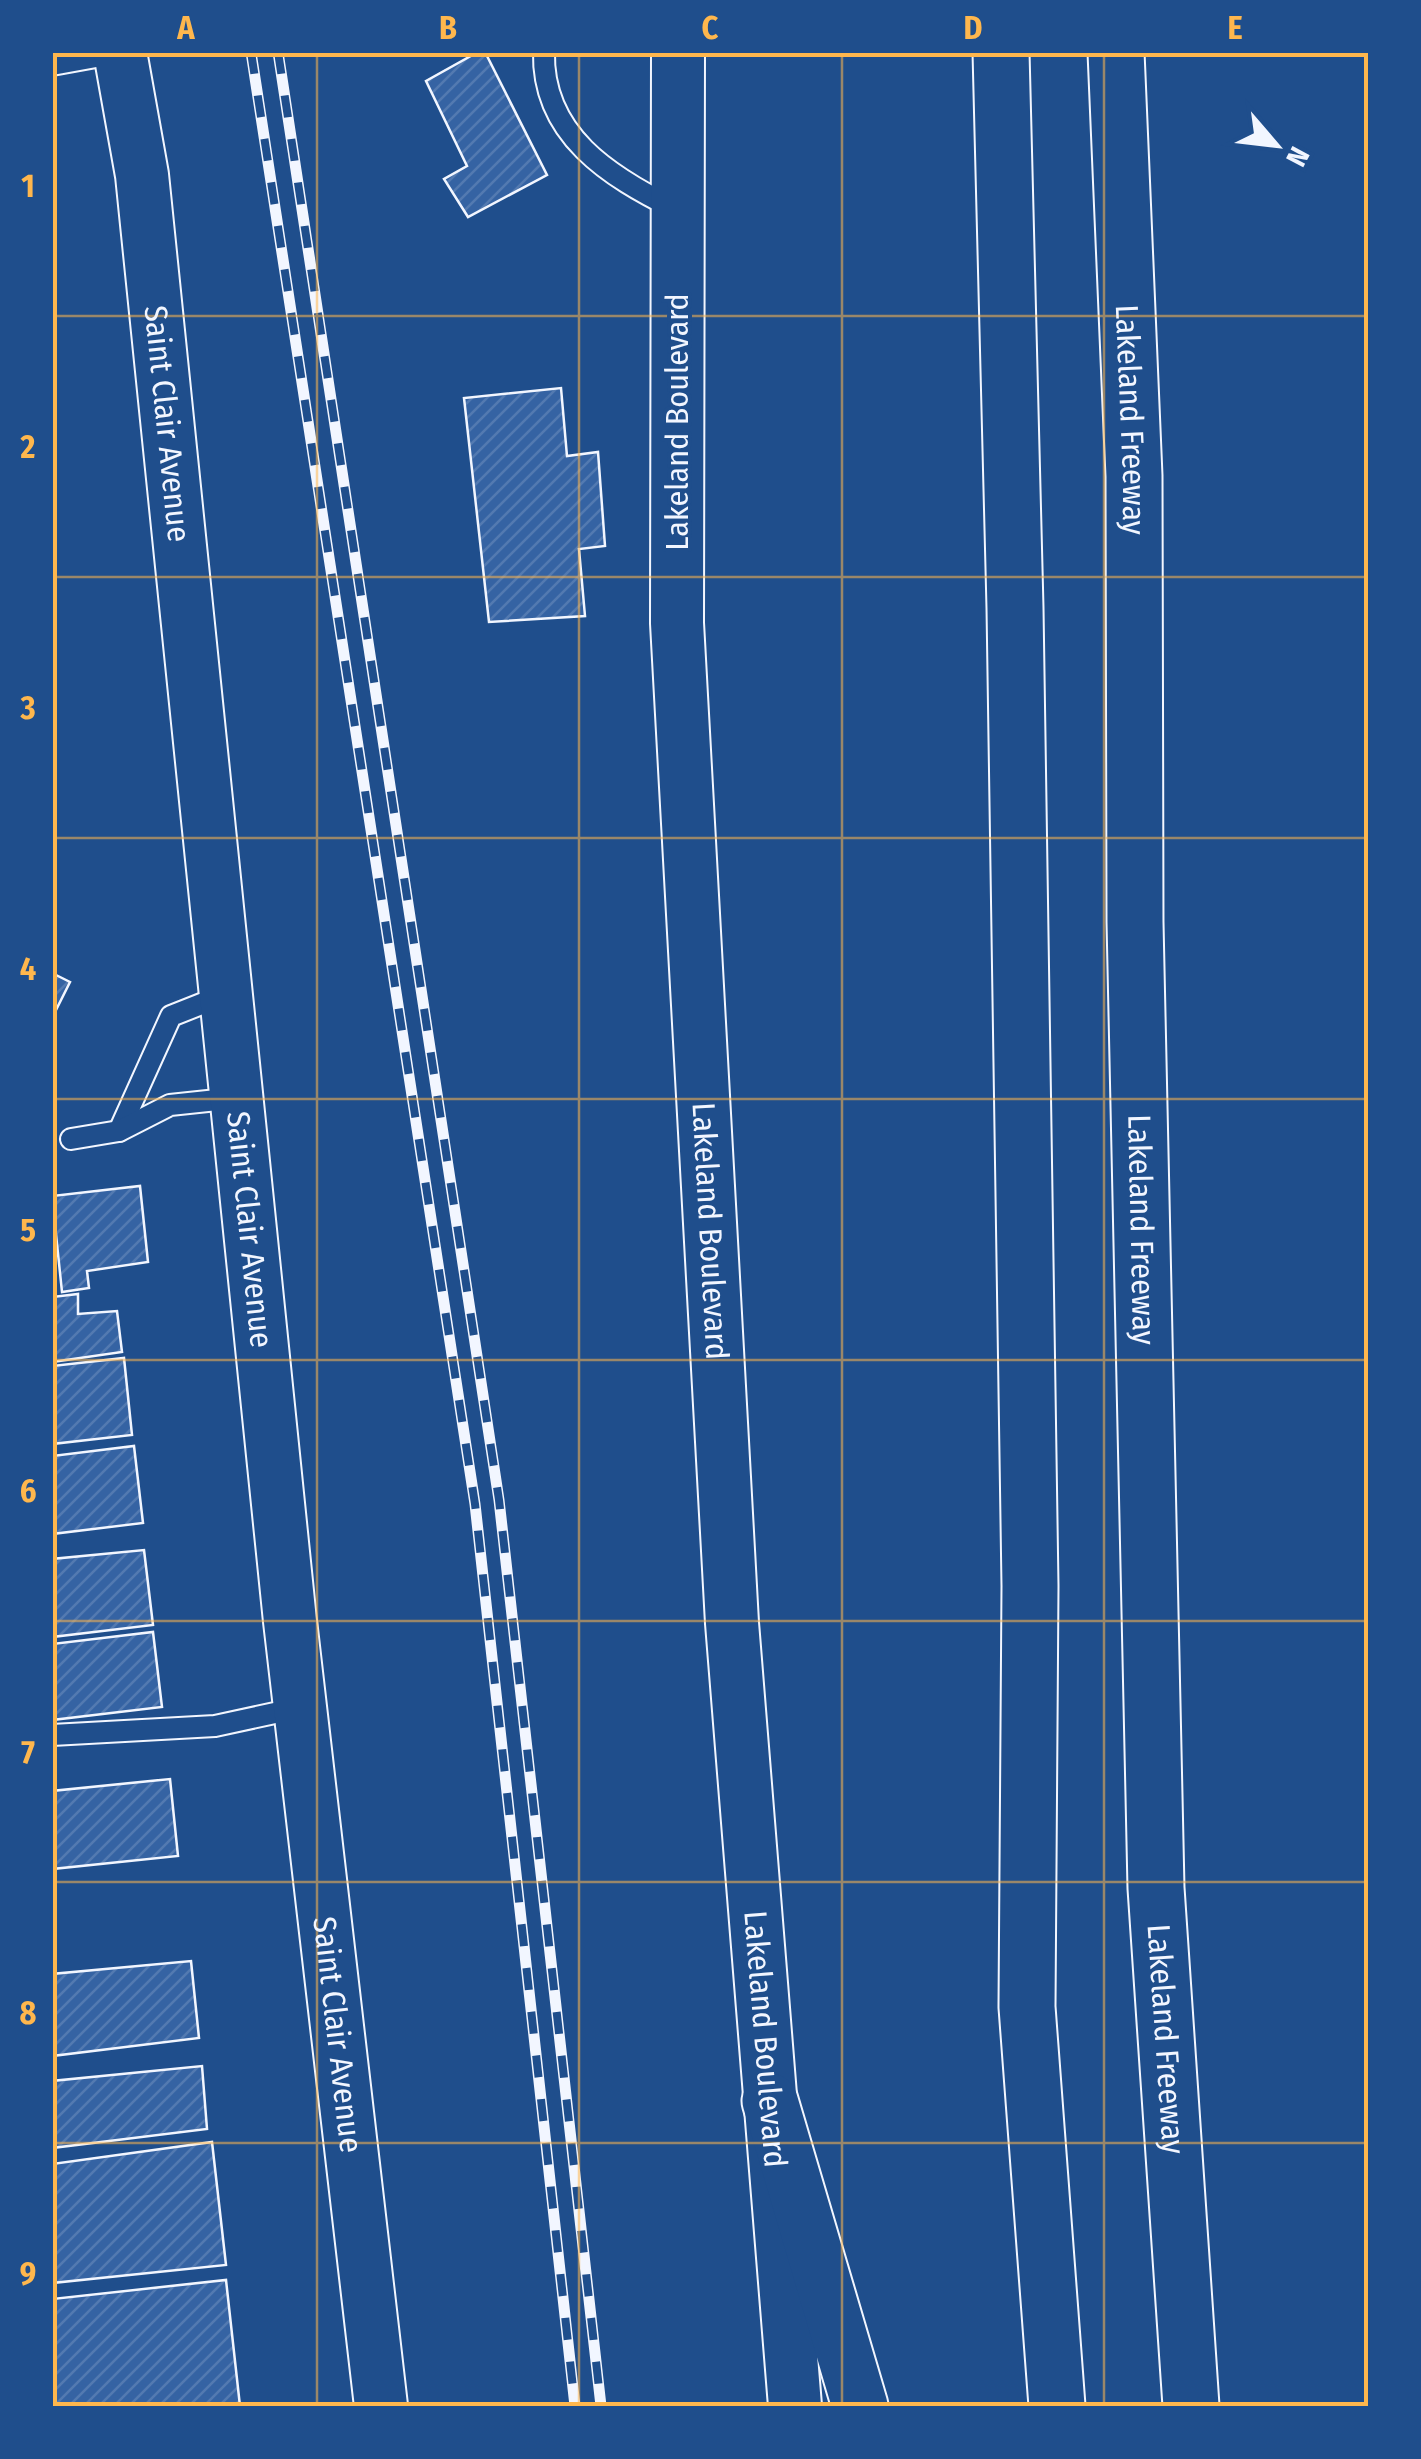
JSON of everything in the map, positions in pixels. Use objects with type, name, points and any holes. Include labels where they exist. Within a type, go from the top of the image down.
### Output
[{"type":"highway","points":[[1001,52],[1015,608],[1030,1566],[1027,2007],[1056,2406]]},
{"type":"highway","name":"Lakeland Freeway","points":[[1116,52],[1134,476],[1134,922],[1156,1888],[1190,2406]]},
{"type":"highway","points":[[770,2101],[860,2406]]},
{"type":"street","name":"Lakeland Boulevard","points":[[678,52],[677,624],[732,1624],[794,2406]]},
{"type":"street","name":"Saint Clair Avenue","points":[[120,53],[142,175],[300,1708],[381,2406]]},
{"type":"street","points":[[372,2325],[422,2406]]},
{"type":"lane","points":[[544,52],[544,69],[560,118],[584,153],[620,182],[678,210]]},
{"type":"lane","points":[[52,64],[120,53]]},
{"type":"lane","points":[[119,1131],[170,1016],[226,994]]},
{"type":"lane","points":[[71,1139],[119,1131],[170,1105],[236,1098]]},
{"type":"lane","points":[[52,1735],[216,1726],[300,1708]]},
{"type":"building","points":[[478,52],[485,52],[547,175],[468,217],[444,179],[467,166],[426,81]]},
{"type":"building","points":[[561,388],[567,456],[598,452],[605,546],[579,549],[585,616],[489,622],[464,398]]},
{"type":"building","points":[[52,973],[70,982],[52,1018]]},
{"type":"building","points":[[140,1186],[148,1262],[87,1271],[89,1288],[62,1292],[52,1196]]},
{"type":"building","points":[[78,1294],[78,1314],[117,1311],[122,1352],[52,1362],[52,1297]]},
{"type":"building","points":[[124,1358],[132,1435],[52,1444],[52,1366]]},
{"type":"building","points":[[134,1446],[143,1523],[52,1534],[52,1456]]},
{"type":"building","points":[[144,1550],[153,1625],[52,1637],[52,1559]]},
{"type":"building","points":[[153,1632],[162,1707],[52,1720],[52,1644]]},
{"type":"building","points":[[170,1779],[178,1856],[52,1869],[52,1791]]},
{"type":"building","points":[[191,1961],[199,2038],[52,2056],[52,1974]]},
{"type":"building","points":[[202,2066],[207,2129],[52,2148],[52,2081]]},
{"type":"building","points":[[212,2142],[226,2265],[52,2283],[52,2164]]},
{"type":"building","points":[[226,2280],[240,2406],[52,2406],[52,2299]]},
{"type":"railway","points":[[251,52],[475,1504],[575,2406]]},
{"type":"railway","points":[[278,52],[499,1500],[601,2406]]}]
